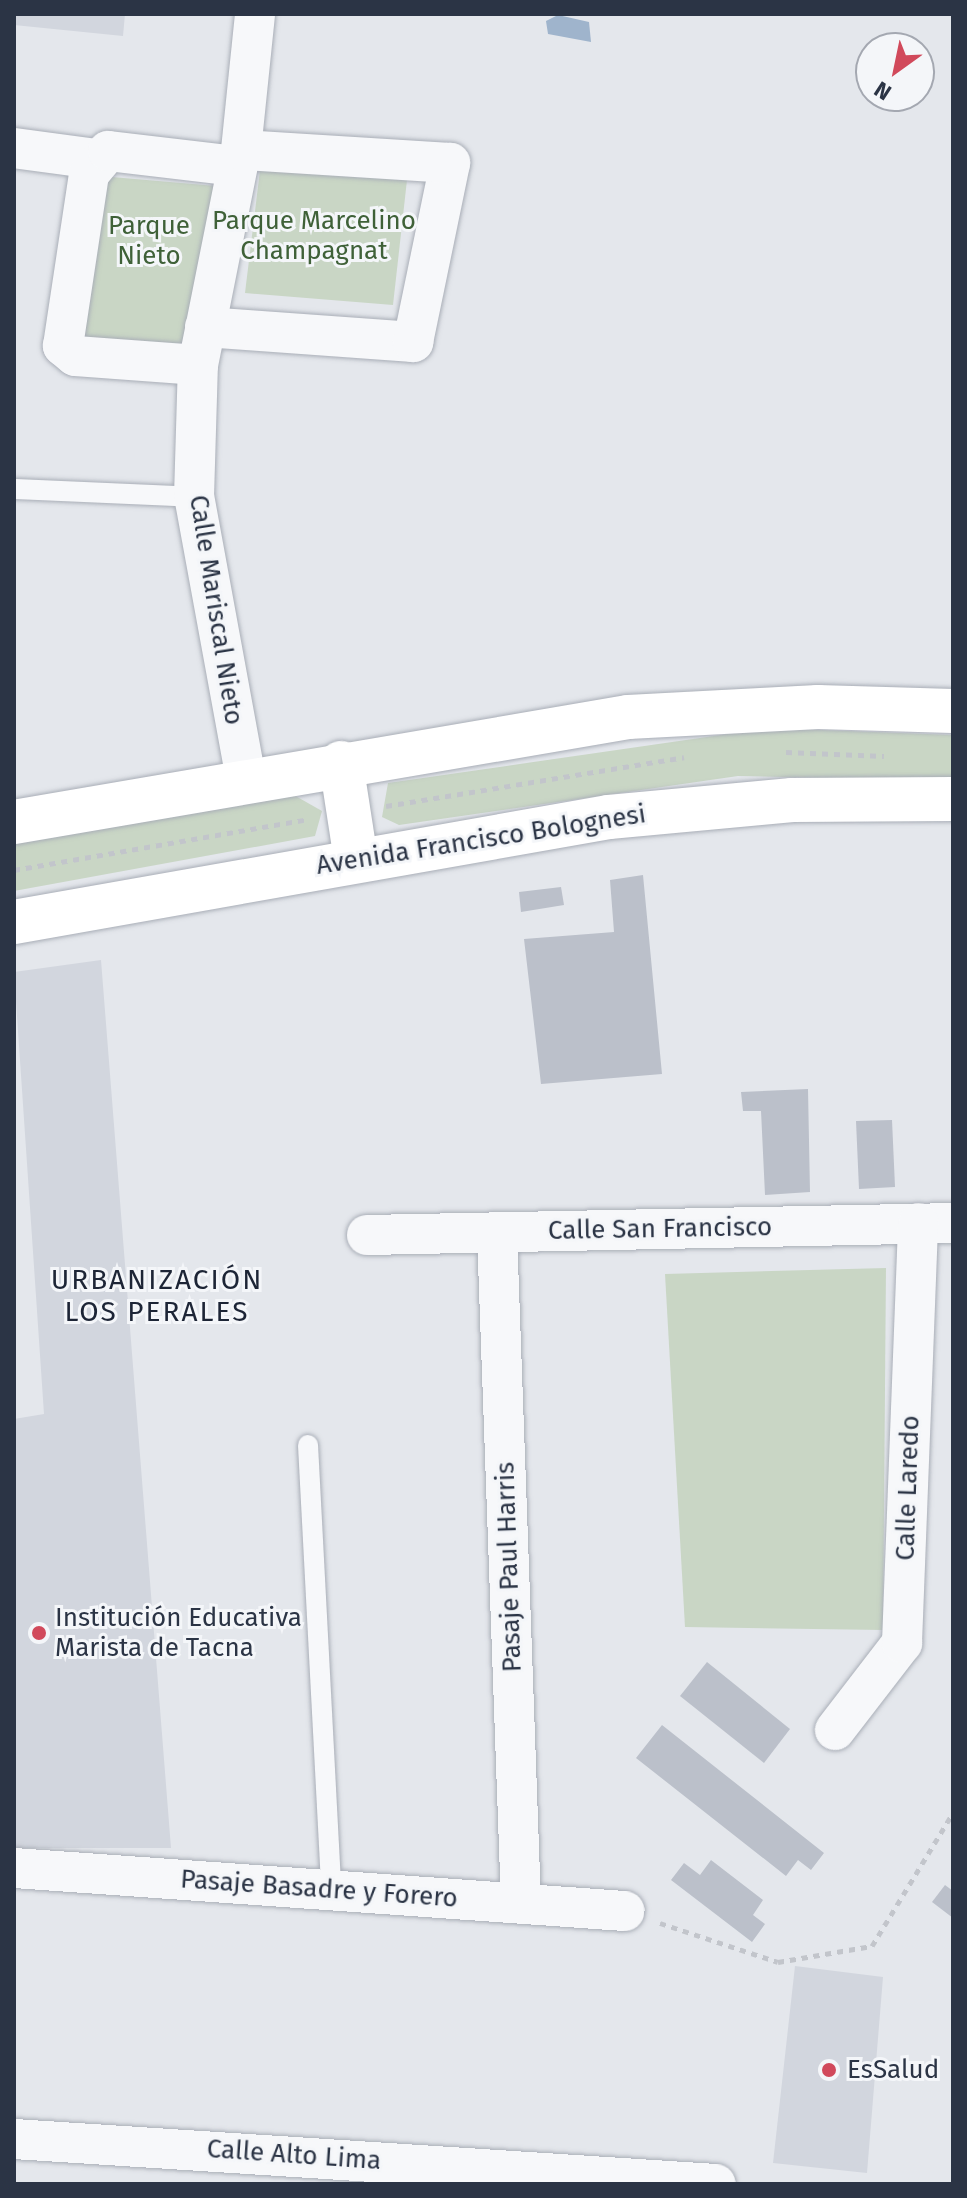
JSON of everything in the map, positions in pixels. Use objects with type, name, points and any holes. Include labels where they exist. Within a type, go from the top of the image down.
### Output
[{"type":"main road","points":[[14,822],[246,779],[628,717],[818,707],[953,711]]},
{"type":"main road","points":[[341,763],[356,860]]},
{"type":"main road","name":"Avenida Francisco Bolognesi","points":[[14,922],[356,860],[699,807],[953,799]]},
{"type":"street","name":"Calle Mariscal Nieto","points":[[246,779],[194,497],[202,346],[239,158],[255,14]]},
{"type":"street","points":[[14,148],[95,159],[108,151],[239,158],[450,163],[413,342],[202,346],[75,356],[63,346],[95,159]]},
{"type":"street","name":"Calle San Francisco","points":[[367,1235],[935,1223]]},
{"type":"street","name":"Calle Laredo","points":[[835,1730],[902,1643],[935,1223]]},
{"type":"street","name":"Pasaje Paul Harris","points":[[497,1233],[521,1902]]},
{"type":"street","name":"Pasaje Basadre y Forero","points":[[14,1868],[624,1911]]},
{"type":"street","name":"Calle Alto Lima","points":[[14,2139],[716,2184]]},
{"type":"lane","points":[[14,489],[194,497]]},
{"type":"lane","points":[[308,1445],[331,1891]]},
{"type":"path","points":[[624,1911],[778,1962],[872,1946],[953,1813]]},
{"type":"shaded area","points":[[14,14],[125,14],[123,36],[14,25]]},
{"type":"shaded area","points":[[101,960],[171,1848],[14,1848],[14,1419],[44,1414],[14,972]]},
{"type":"shaded area","name":"EsSalud","points":[[795,1966],[883,1977],[867,2173],[773,2163]]},
{"type":"green space","name":"Parque Marcelino Champagnat","points":[[260,170],[407,180],[393,305],[245,293]]},
{"type":"green space","name":"Parque Nieto","points":[[100,176],[216,186],[188,344],[80,339]]},
{"type":"green space","points":[[769,728],[953,735],[953,781],[738,776],[399,825],[382,817],[388,783]]},
{"type":"green space","points":[[292,794],[322,811],[315,836],[14,891],[14,844]]},
{"type":"green space","points":[[886,1268],[883,1630],[685,1627],[665,1274]]},
{"type":"water","points":[[558,15],[589,22],[591,42],[548,34],[546,21]]},
{"type":"building","points":[[643,875],[662,1074],[541,1084],[524,939],[614,932],[610,880]]},
{"type":"building","points":[[561,887],[564,905],[521,912],[519,892]]},
{"type":"building","points":[[808,1089],[810,1192],[765,1195],[761,1111],[743,1111],[741,1092]]},
{"type":"building","points":[[892,1120],[895,1187],[859,1189],[856,1121]]},
{"type":"building","points":[[707,1662],[790,1729],[764,1763],[680,1696]]},
{"type":"building","points":[[662,1725],[824,1853],[811,1870],[798,1860],[786,1876],[636,1758]]},
{"type":"building","points":[[711,1860],[763,1900],[753,1915],[765,1924],[752,1942],[671,1880],[684,1863],[700,1875]]},
{"type":"building","points":[[945,1885],[953,1891],[953,1918],[932,1902]]},
{"type":"place","name":"Institución Educativa Marista de Tacna","points":[[39,1633]]},
{"type":"place","name":"EsSalud","points":[[829,2070]]},
{"type":"district","name":"URBANIZACIÓN LOS PERALES","points":[[157,1296]]}]
